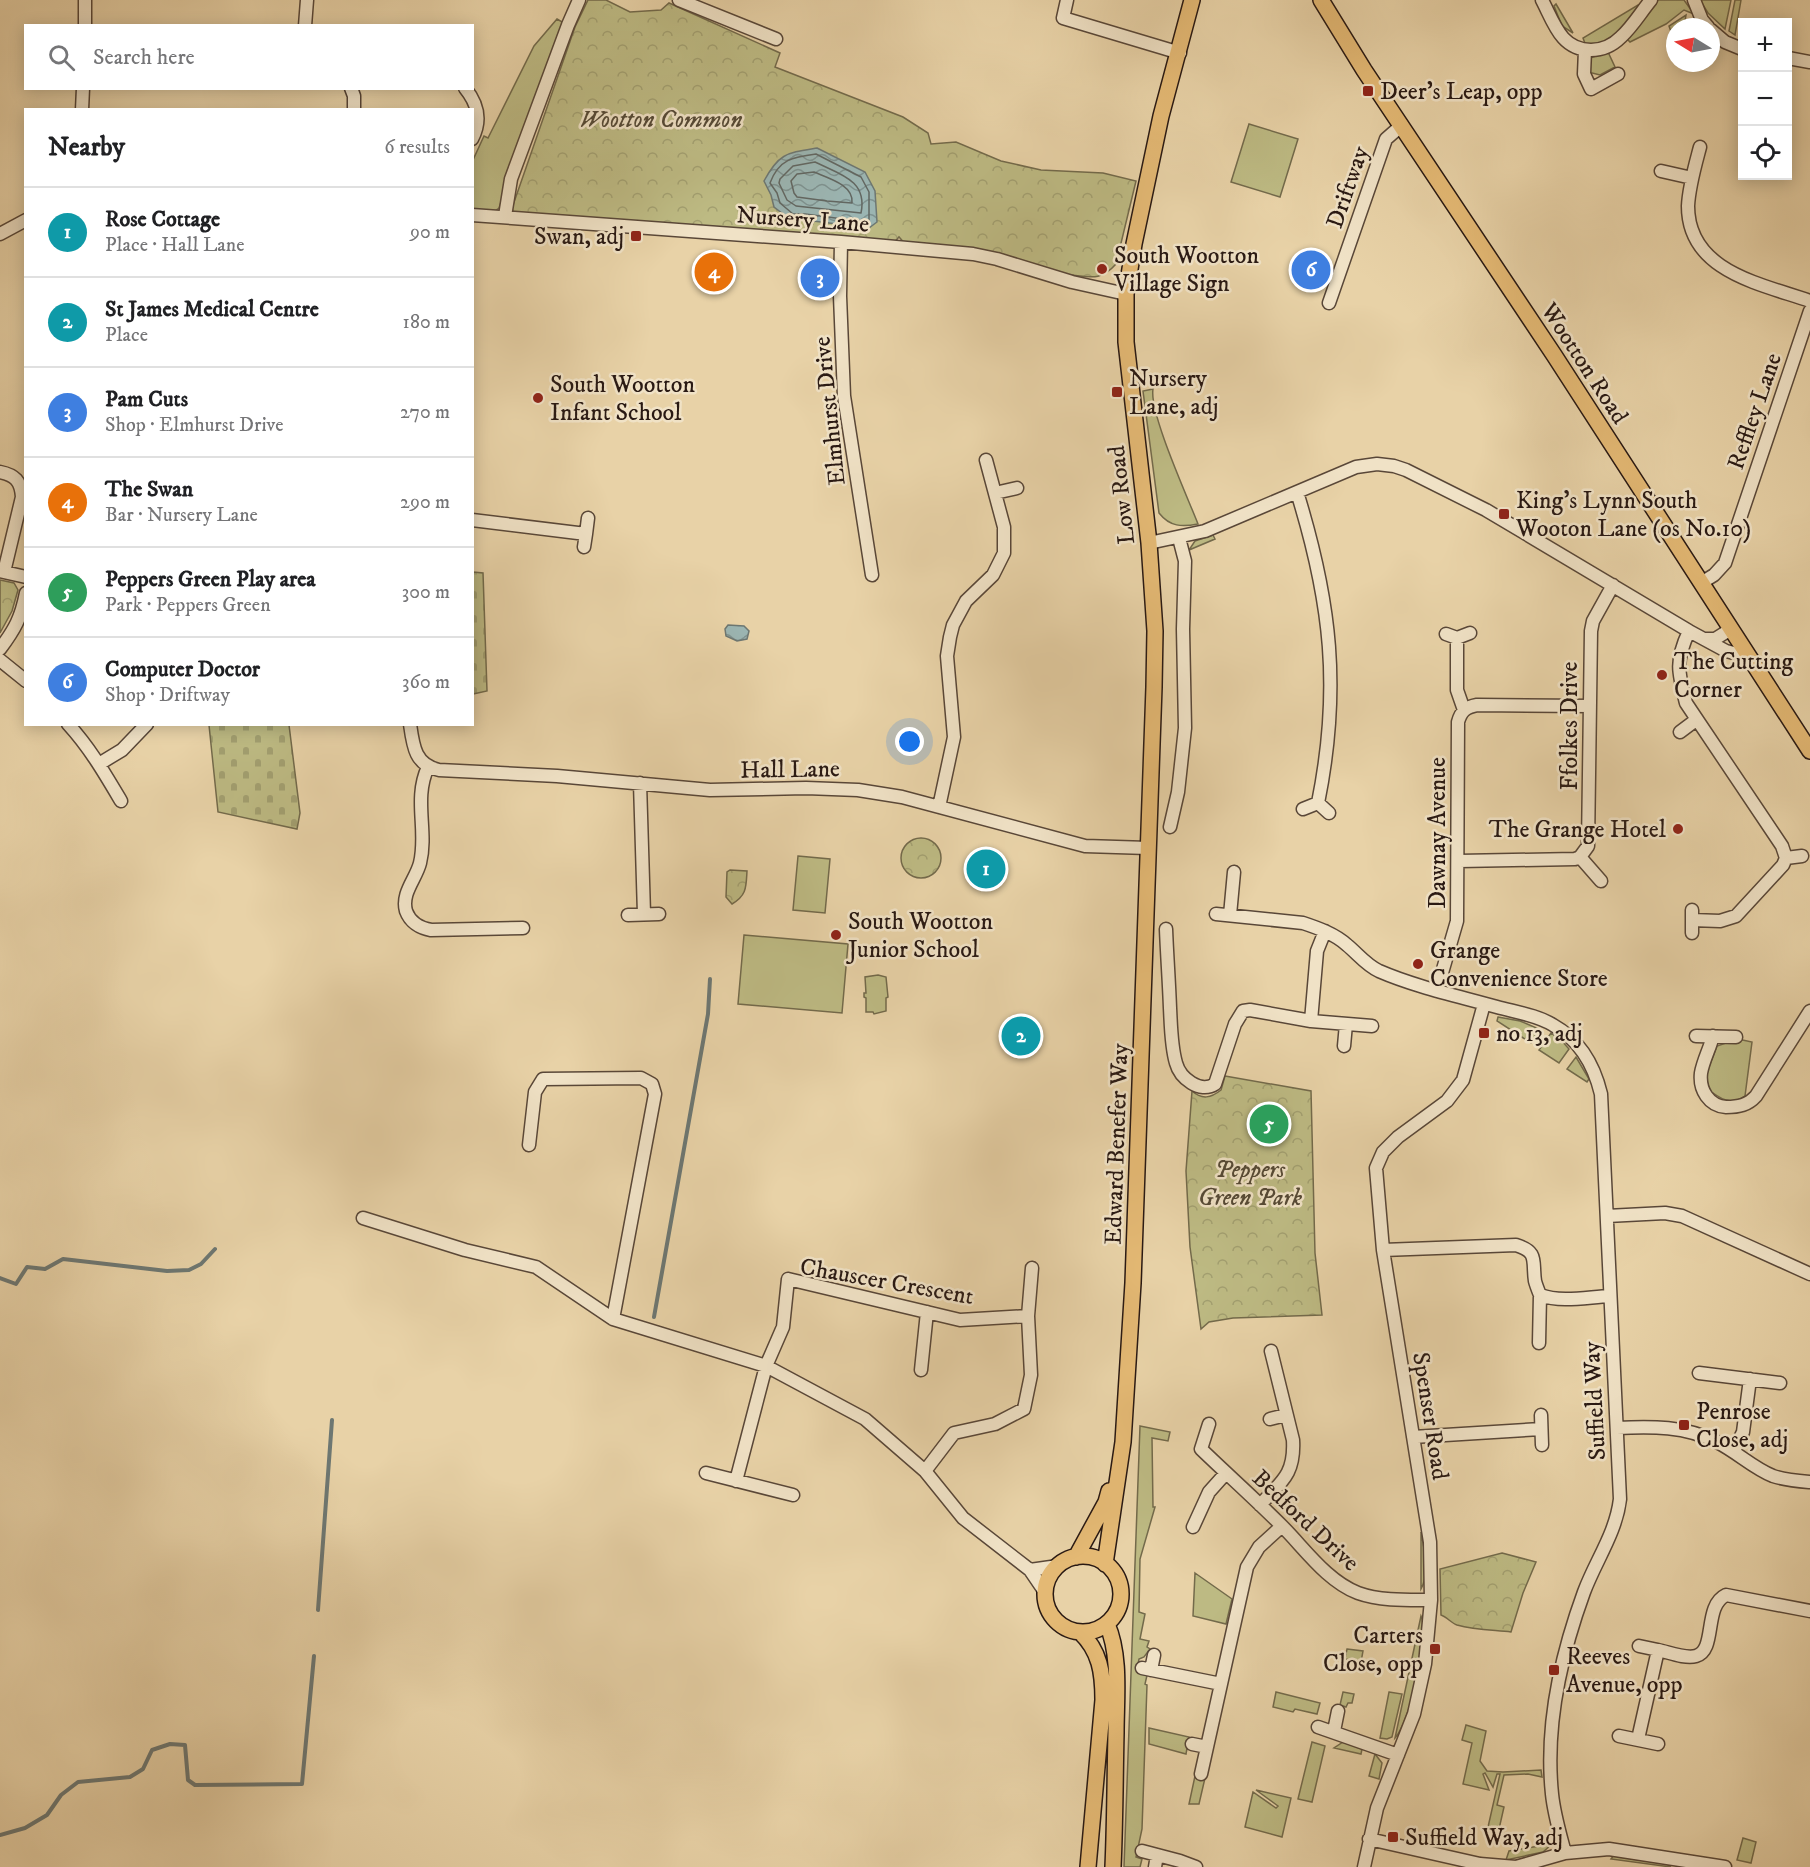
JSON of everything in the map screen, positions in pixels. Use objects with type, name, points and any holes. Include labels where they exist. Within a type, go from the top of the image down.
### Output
[{"type":"main road","name":"Low Road","points":[[1148,848],[1155,631],[1149,543],[1126,342],[1126,294],[1161,116],[1192,0]]},
{"type":"main road","name":"Wootton Road","points":[[1322,0],[1364,70],[1810,751]]},
{"type":"main road","name":"Edward Benefer Way","points":[[1105,1564],[1123,1442],[1137,1207],[1148,848]]},
{"type":"main road","name":"Edward Benefer Way","points":[[1076,1557],[1106,1502],[1123,1442]]},
{"type":"main road","points":[[1076,1557],[1095,1559],[1105,1564],[1119,1582],[1121,1593],[1114,1615],[1107,1624],[1092,1631],[1080,1632],[1064,1627],[1056,1620],[1046,1603],[1047,1583],[1058,1566],[1076,1557]]},
{"type":"main road","points":[[1107,1624],[1115,1672],[1113,1867]]},
{"type":"main road","points":[[1080,1632],[1094,1648],[1103,1681],[1088,1867]]},
{"type":"street","points":[[85,0],[85,24]]},
{"type":"street","points":[[305,24],[307,0]]},
{"type":"street","points":[[504,216],[511,179],[579,0]]},
{"type":"street","points":[[679,0],[776,39]]},
{"type":"street","points":[[1067,0],[1064,18],[1179,53]]},
{"type":"street","points":[[1542,0],[1553,26],[1561,37],[1569,45],[1585,50],[1597,50],[1616,42],[1651,0]]},
{"type":"street","points":[[1694,0],[1701,18]]},
{"type":"street","points":[[1720,37],[1738,47]]},
{"type":"street","points":[[1585,50],[1583,66],[1586,91],[1618,74]]},
{"type":"street","points":[[1792,59],[1810,62]]},
{"type":"street","points":[[82,108],[83,90]]},
{"type":"street","points":[[352,90],[354,108]]},
{"type":"street","points":[[466,90],[476,105],[478,117],[474,135]]},
{"type":"street","name":"Driftway","points":[[1329,303],[1386,139],[1402,125]]},
{"type":"street","points":[[1700,147],[1692,178],[1689,202],[1690,219],[1695,234],[1711,259],[1733,274],[1810,302]]},
{"type":"street","points":[[1661,171],[1692,178]]},
{"type":"street","name":"Nursery Lane","points":[[474,215],[973,254],[1072,282],[1126,294]]},
{"type":"street","points":[[0,234],[24,221]]},
{"type":"street","name":"Elmhurst Drive","points":[[841,242],[840,318],[844,396],[872,575]]},
{"type":"street","name":"Reffley Lane","points":[[1701,583],[1714,575],[1725,563],[1810,311]]},
{"type":"street","points":[[939,807],[954,737],[948,672],[948,646],[953,625],[966,601],[993,575],[1004,553],[1004,527],[986,460]]},
{"type":"street","points":[[1149,543],[1179,538],[1226,523],[1356,467],[1377,464],[1394,466],[1486,510],[1726,651],[1738,654],[1744,651]]},
{"type":"street","points":[[0,471],[16,478],[23,486],[19,514],[2,572],[24,577]]},
{"type":"street","points":[[995,493],[1017,488]]},
{"type":"street","points":[[1297,492],[1320,574],[1330,652],[1329,731],[1318,803]]},
{"type":"street","points":[[584,547],[588,518]]},
{"type":"street","points":[[474,520],[586,534]]},
{"type":"street","points":[[1169,820],[1182,728],[1178,629],[1185,561],[1179,538]]},
{"type":"street","name":"Ffolkes Drive","points":[[1580,857],[1588,846],[1589,838],[1591,631],[1593,621],[1613,585]]},
{"type":"street","points":[[0,649],[22,614],[24,604]]},
{"type":"street","points":[[1705,639],[1715,639],[1731,629]]},
{"type":"street","points":[[1689,631],[1680,651],[1680,679],[1686,704],[1782,846],[1786,858],[1783,865],[1736,916],[1720,921],[1692,921]]},
{"type":"street","name":"Dawnay Avenue","points":[[1437,990],[1457,921],[1458,722],[1464,710],[1457,690],[1452,636],[1470,633]]},
{"type":"street","points":[[0,660],[24,679]]},
{"type":"street","points":[[1464,710],[1477,705],[1590,706]]},
{"type":"street","points":[[1680,732],[1696,720]]},
{"type":"street","points":[[70,726],[99,764],[121,801]]},
{"type":"street","points":[[99,764],[122,750],[145,726]]},
{"type":"street","points":[[410,726],[414,750],[422,763],[428,767],[420,789],[422,850],[420,863],[405,902],[410,919],[417,925],[431,930],[523,928]]},
{"type":"street","name":"Hall Lane","points":[[428,767],[439,770],[557,776],[732,791],[806,788],[858,790],[889,794],[1085,846],[1148,848]]},
{"type":"street","points":[[640,783],[644,914]]},
{"type":"street","points":[[1303,808],[1318,803]]},
{"type":"street","points":[[1318,803],[1329,813]]},
{"type":"street","points":[[1786,858],[1802,856]]},
{"type":"street","points":[[1459,861],[1580,857],[1601,881]]},
{"type":"street","points":[[1230,915],[1234,872]]},
{"type":"street","points":[[628,915],[659,914]]},
{"type":"street","name":"Suffield Way","points":[[1216,914],[1303,923],[1347,944],[1367,965],[1379,971],[1552,1024],[1579,1046],[1597,1076],[1601,1094],[1620,1498],[1615,1527],[1584,1592],[1563,1664],[1553,1722],[1552,1795],[1565,1852]]},
{"type":"street","points":[[1166,929],[1172,1043],[1179,1069],[1194,1084],[1207,1088],[1215,1084],[1235,1024],[1243,1011],[1250,1010],[1311,1021],[1372,1026]]},
{"type":"street","points":[[1311,1021],[1317,951],[1325,932]]},
{"type":"street","name":"Spenser Road","points":[[1364,1867],[1377,1808],[1414,1714],[1429,1630],[1431,1600],[1430,1542],[1383,1250],[1376,1168],[1383,1152],[1398,1137],[1447,1101],[1463,1080],[1484,1004]]},
{"type":"street","points":[[1713,1036],[1701,1073],[1706,1097],[1721,1107],[1743,1105],[1751,1102],[1756,1096],[1810,1011]]},
{"type":"street","points":[[1344,1046],[1346,1024]]},
{"type":"street","points":[[1696,1036],[1736,1037]]},
{"type":"street","points":[[529,1146],[535,1092],[543,1079],[641,1078],[652,1084],[655,1094],[613,1319]]},
{"type":"street","points":[[1607,1216],[1665,1213],[1682,1216],[1810,1274]]},
{"type":"street","points":[[363,1218],[465,1250],[536,1267],[613,1319],[766,1366],[865,1419],[925,1471],[963,1518],[1030,1570],[1045,1592]]},
{"type":"street","points":[[1383,1250],[1516,1245],[1526,1248],[1534,1258],[1535,1282],[1540,1295],[1539,1343]]},
{"type":"street","points":[[925,1471],[954,1433],[995,1424],[1024,1409],[1031,1374],[1028,1316],[1032,1268]]},
{"type":"street","name":"Chauscer Crescent","points":[[736,1481],[766,1366],[783,1327],[788,1276],[960,1320],[1028,1316]]},
{"type":"street","points":[[1540,1295],[1563,1299],[1610,1296]]},
{"type":"street","points":[[921,1370],[927,1312]]},
{"type":"street","points":[[1260,1505],[1286,1476],[1292,1462],[1293,1440],[1271,1351]]},
{"type":"street","points":[[1699,1373],[1780,1383]]},
{"type":"street","points":[[1734,1452],[1743,1432],[1750,1379]]},
{"type":"street","points":[[1270,1419],[1287,1415]]},
{"type":"street","points":[[1541,1415],[1542,1444]]},
{"type":"street","points":[[1201,1449],[1209,1424]]},
{"type":"street","points":[[1617,1428],[1650,1426],[1680,1430],[1715,1441],[1773,1476],[1810,1482]]},
{"type":"street","points":[[1413,1437],[1541,1430]]},
{"type":"street","name":"Bedford Drive","points":[[1192,1439],[1330,1576],[1345,1587],[1373,1597],[1431,1600]]},
{"type":"street","points":[[706,1473],[793,1496]]},
{"type":"street","name":"Bedford Drive","points":[[1193,1527],[1209,1492],[1226,1473]]},
{"type":"street","points":[[1201,1774],[1247,1567],[1259,1547],[1282,1526]]},
{"type":"street","points":[[1030,1570],[1058,1566]]},
{"type":"street","points":[[1639,1646],[1697,1656],[1706,1646],[1715,1606],[1726,1595],[1810,1611]]},
{"type":"street","points":[[1638,1739],[1658,1650]]},
{"type":"street","points":[[1154,1655],[1147,1669],[1221,1684]]},
{"type":"street","points":[[1334,1731],[1338,1711]]},
{"type":"street","points":[[1318,1727],[1398,1755]]},
{"type":"street","points":[[1619,1736],[1658,1744]]},
{"type":"street","points":[[1192,1744],[1207,1747]]},
{"type":"street","points":[[1369,1839],[1480,1863],[1516,1867],[1565,1852],[1609,1849],[1683,1863],[1725,1867]]},
{"type":"street","points":[[1142,1851],[1156,1861],[1196,1867]]},
{"type":"green space","name":"Wootton Common","points":[[588,0],[606,0],[630,12],[661,10],[669,3],[780,53],[775,67],[903,117],[928,133],[931,144],[956,142],[1001,161],[1041,170],[1103,173],[1136,181],[1116,264],[1105,273],[1095,277],[1084,277],[907,246],[899,237],[892,245],[513,212],[512,208],[575,27]]},
{"type":"green space","points":[[1658,0],[1684,0],[1694,14],[1684,10],[1674,18],[1666,18],[1666,24],[1630,42],[1627,39]]},
{"type":"green space","points":[[1700,0],[1731,0],[1725,29],[1720,24],[1720,18],[1713,18]]},
{"type":"green space","points":[[1735,0],[1741,0],[1735,35],[1729,31]]},
{"type":"green space","points":[[1556,4],[1573,33],[1562,26],[1554,6]]},
{"type":"green space","points":[[1638,5],[1640,8],[1614,40],[1586,46],[1583,38]]},
{"type":"green space","points":[[557,19],[564,23],[499,208],[495,211],[474,212],[474,158],[484,136],[488,138],[534,46]]},
{"type":"green space","points":[[1608,52],[1615,67],[1600,75],[1588,72],[1590,58]]},
{"type":"green space","points":[[1249,124],[1298,139],[1280,197],[1231,182]]},
{"type":"green space","points":[[1153,389],[1153,401],[1163,435],[1198,524],[1177,525],[1167,521],[1159,513],[1143,391]]},
{"type":"green space","points":[[1213,535],[1215,539],[1189,550],[1195,541]]},
{"type":"green space","points":[[474,572],[483,573],[487,691],[474,694]]},
{"type":"green space","points":[[0,580],[14,583],[18,590],[12,611],[0,633]]},
{"type":"green space","points":[[209,726],[289,726],[300,813],[297,829],[218,812]]},
{"type":"green space","points":[[921,838],[935,844],[941,858],[935,872],[921,878],[907,872],[901,858],[907,844]]},
{"type":"green space","points":[[798,856],[830,859],[825,913],[793,910]]},
{"type":"green space","points":[[730,870],[747,871],[743,894],[732,904],[726,897],[727,872]]},
{"type":"green space","points":[[744,935],[848,944],[842,1013],[738,1004]]},
{"type":"green space","points":[[878,975],[886,977],[888,997],[886,998],[886,1011],[874,1014],[866,1012],[865,977]]},
{"type":"green space","points":[[1498,1017],[1520,1021],[1539,1029],[1531,1043],[1497,1021]]},
{"type":"green space","points":[[1551,1033],[1569,1049],[1559,1063],[1539,1050]]},
{"type":"green space","points":[[1738,1039],[1752,1042],[1745,1096],[1729,1100],[1713,1093],[1712,1095],[1707,1076],[1717,1046]]},
{"type":"green space","points":[[1576,1057],[1589,1079],[1587,1082],[1567,1069]]},
{"type":"green space","name":"Peppers Green Park","points":[[1225,1076],[1311,1091],[1315,1253],[1322,1315],[1233,1318],[1209,1322],[1201,1329],[1190,1247],[1186,1171],[1192,1091],[1203,1097],[1214,1095],[1221,1090]]},
{"type":"green space","points":[[1140,1426],[1170,1432],[1168,1441],[1152,1438],[1153,1507],[1155,1507],[1140,1559],[1139,1612],[1145,1614],[1140,1639],[1149,1641],[1147,1647],[1150,1649],[1144,1657],[1139,1659],[1137,1669],[1148,1671],[1145,1684],[1147,1685],[1142,1829],[1136,1857],[1142,1859],[1140,1867],[1124,1867]]},
{"type":"green space","points":[[1421,1532],[1426,1568],[1421,1589]]},
{"type":"green space","points":[[1502,1553],[1536,1562],[1523,1593],[1511,1632],[1464,1627],[1441,1615],[1440,1569]]},
{"type":"green space","points":[[1195,1573],[1232,1599],[1226,1624],[1193,1616]]},
{"type":"green space","points":[[1421,1616],[1423,1641],[1417,1678],[1407,1715],[1395,1738]]},
{"type":"green space","points":[[1347,1649],[1363,1651],[1361,1662],[1345,1659]]},
{"type":"green space","points":[[1276,1692],[1320,1703],[1317,1714],[1273,1707]]},
{"type":"green space","points":[[1343,1692],[1354,1694],[1352,1703],[1348,1703],[1346,1707],[1340,1705]]},
{"type":"green space","points":[[1389,1692],[1402,1694],[1392,1737],[1387,1739],[1380,1738]]},
{"type":"green space","points":[[1466,1725],[1486,1731],[1480,1761],[1487,1771],[1541,1770],[1542,1777],[1528,1774],[1504,1775],[1497,1805],[1504,1807],[1499,1839],[1486,1836],[1500,1774],[1497,1774],[1493,1787],[1485,1773],[1483,1774],[1489,1790],[1463,1784],[1472,1743],[1462,1740]]},
{"type":"green space","points":[[1149,1728],[1189,1737],[1186,1754],[1149,1744]]},
{"type":"green space","points":[[1312,1742],[1325,1746],[1312,1802],[1298,1799]]},
{"type":"green space","points":[[1343,1742],[1362,1749],[1361,1754],[1334,1748]]},
{"type":"green space","points":[[1375,1754],[1382,1763],[1379,1779],[1369,1776]]},
{"type":"green space","points":[[1195,1776],[1205,1778],[1199,1804],[1189,1804]]},
{"type":"green space","points":[[1256,1790],[1291,1798],[1282,1837],[1245,1827],[1253,1792],[1276,1808],[1278,1806]]},
{"type":"green space","points":[[1743,1838],[1756,1842],[1751,1863],[1737,1860]]},
{"type":"green space","points":[[1552,1844],[1543,1852],[1506,1860],[1509,1851]]},
{"type":"green space","points":[[1614,1855],[1664,1862],[1671,1867],[1611,1859]]},
{"type":"water","points":[[817,148],[865,172],[875,191],[877,222],[869,228],[791,220],[774,207],[764,181],[774,165],[791,153]]},
{"type":"water","points":[[728,625],[744,626],[749,631],[747,639],[737,641],[726,636],[725,629]]},
{"type":"waterway","points":[[654,1317],[708,1014],[710,979]]},
{"type":"waterway","points":[[0,1278],[16,1284],[27,1267],[45,1269],[63,1259],[167,1271],[189,1270],[201,1264],[215,1249]]},
{"type":"waterway","points":[[318,1610],[332,1420]]},
{"type":"waterway","points":[[0,1835],[25,1828],[47,1815],[61,1795],[78,1782],[130,1777],[143,1769],[152,1750],[170,1744],[185,1745],[188,1780],[195,1785],[302,1784],[314,1656]]},
{"type":"place","name":"Deer's Leap, opp","points":[[1368,91]]},
{"type":"place","name":"Swan, adj","points":[[636,236]]},
{"type":"place","name":"South Wootton Village Sign","points":[[1102,269]]},
{"type":"place","name":"Computer Doctor","points":[[1311,270]]},
{"type":"place","name":"The Swan","points":[[714,272]]},
{"type":"place","name":"Pam Cuts","points":[[820,278]]},
{"type":"place","name":"Nursery Lane, adj","points":[[1117,392]]},
{"type":"place","name":"South Wootton Infant School","points":[[538,398]]},
{"type":"place","name":"King’s Lynn South Wooton Lane (os No.10)","points":[[1504,514]]},
{"type":"place","name":"The Cutting Corner","points":[[1662,675]]},
{"type":"place","name":"The Grange Hotel","points":[[1678,829]]},
{"type":"place","name":"Rose Cottage","points":[[986,869]]},
{"type":"place","name":"South Wootton Junior School","points":[[836,935]]},
{"type":"place","name":"Grange Convenience Store","points":[[1418,964]]},
{"type":"place","name":"no 13, adj","points":[[1484,1033]]},
{"type":"place","name":"St James Medical Centre","points":[[1021,1036]]},
{"type":"place","name":"Peppers Green Play area","points":[[1269,1124]]},
{"type":"place","name":"Penrose Close, adj","points":[[1684,1425]]},
{"type":"place","name":"Carters Close, opp","points":[[1435,1649]]},
{"type":"place","name":"Reeves Avenue, opp","points":[[1554,1670]]},
{"type":"place","name":"Suffield Way, adj","points":[[1393,1837]]}]
